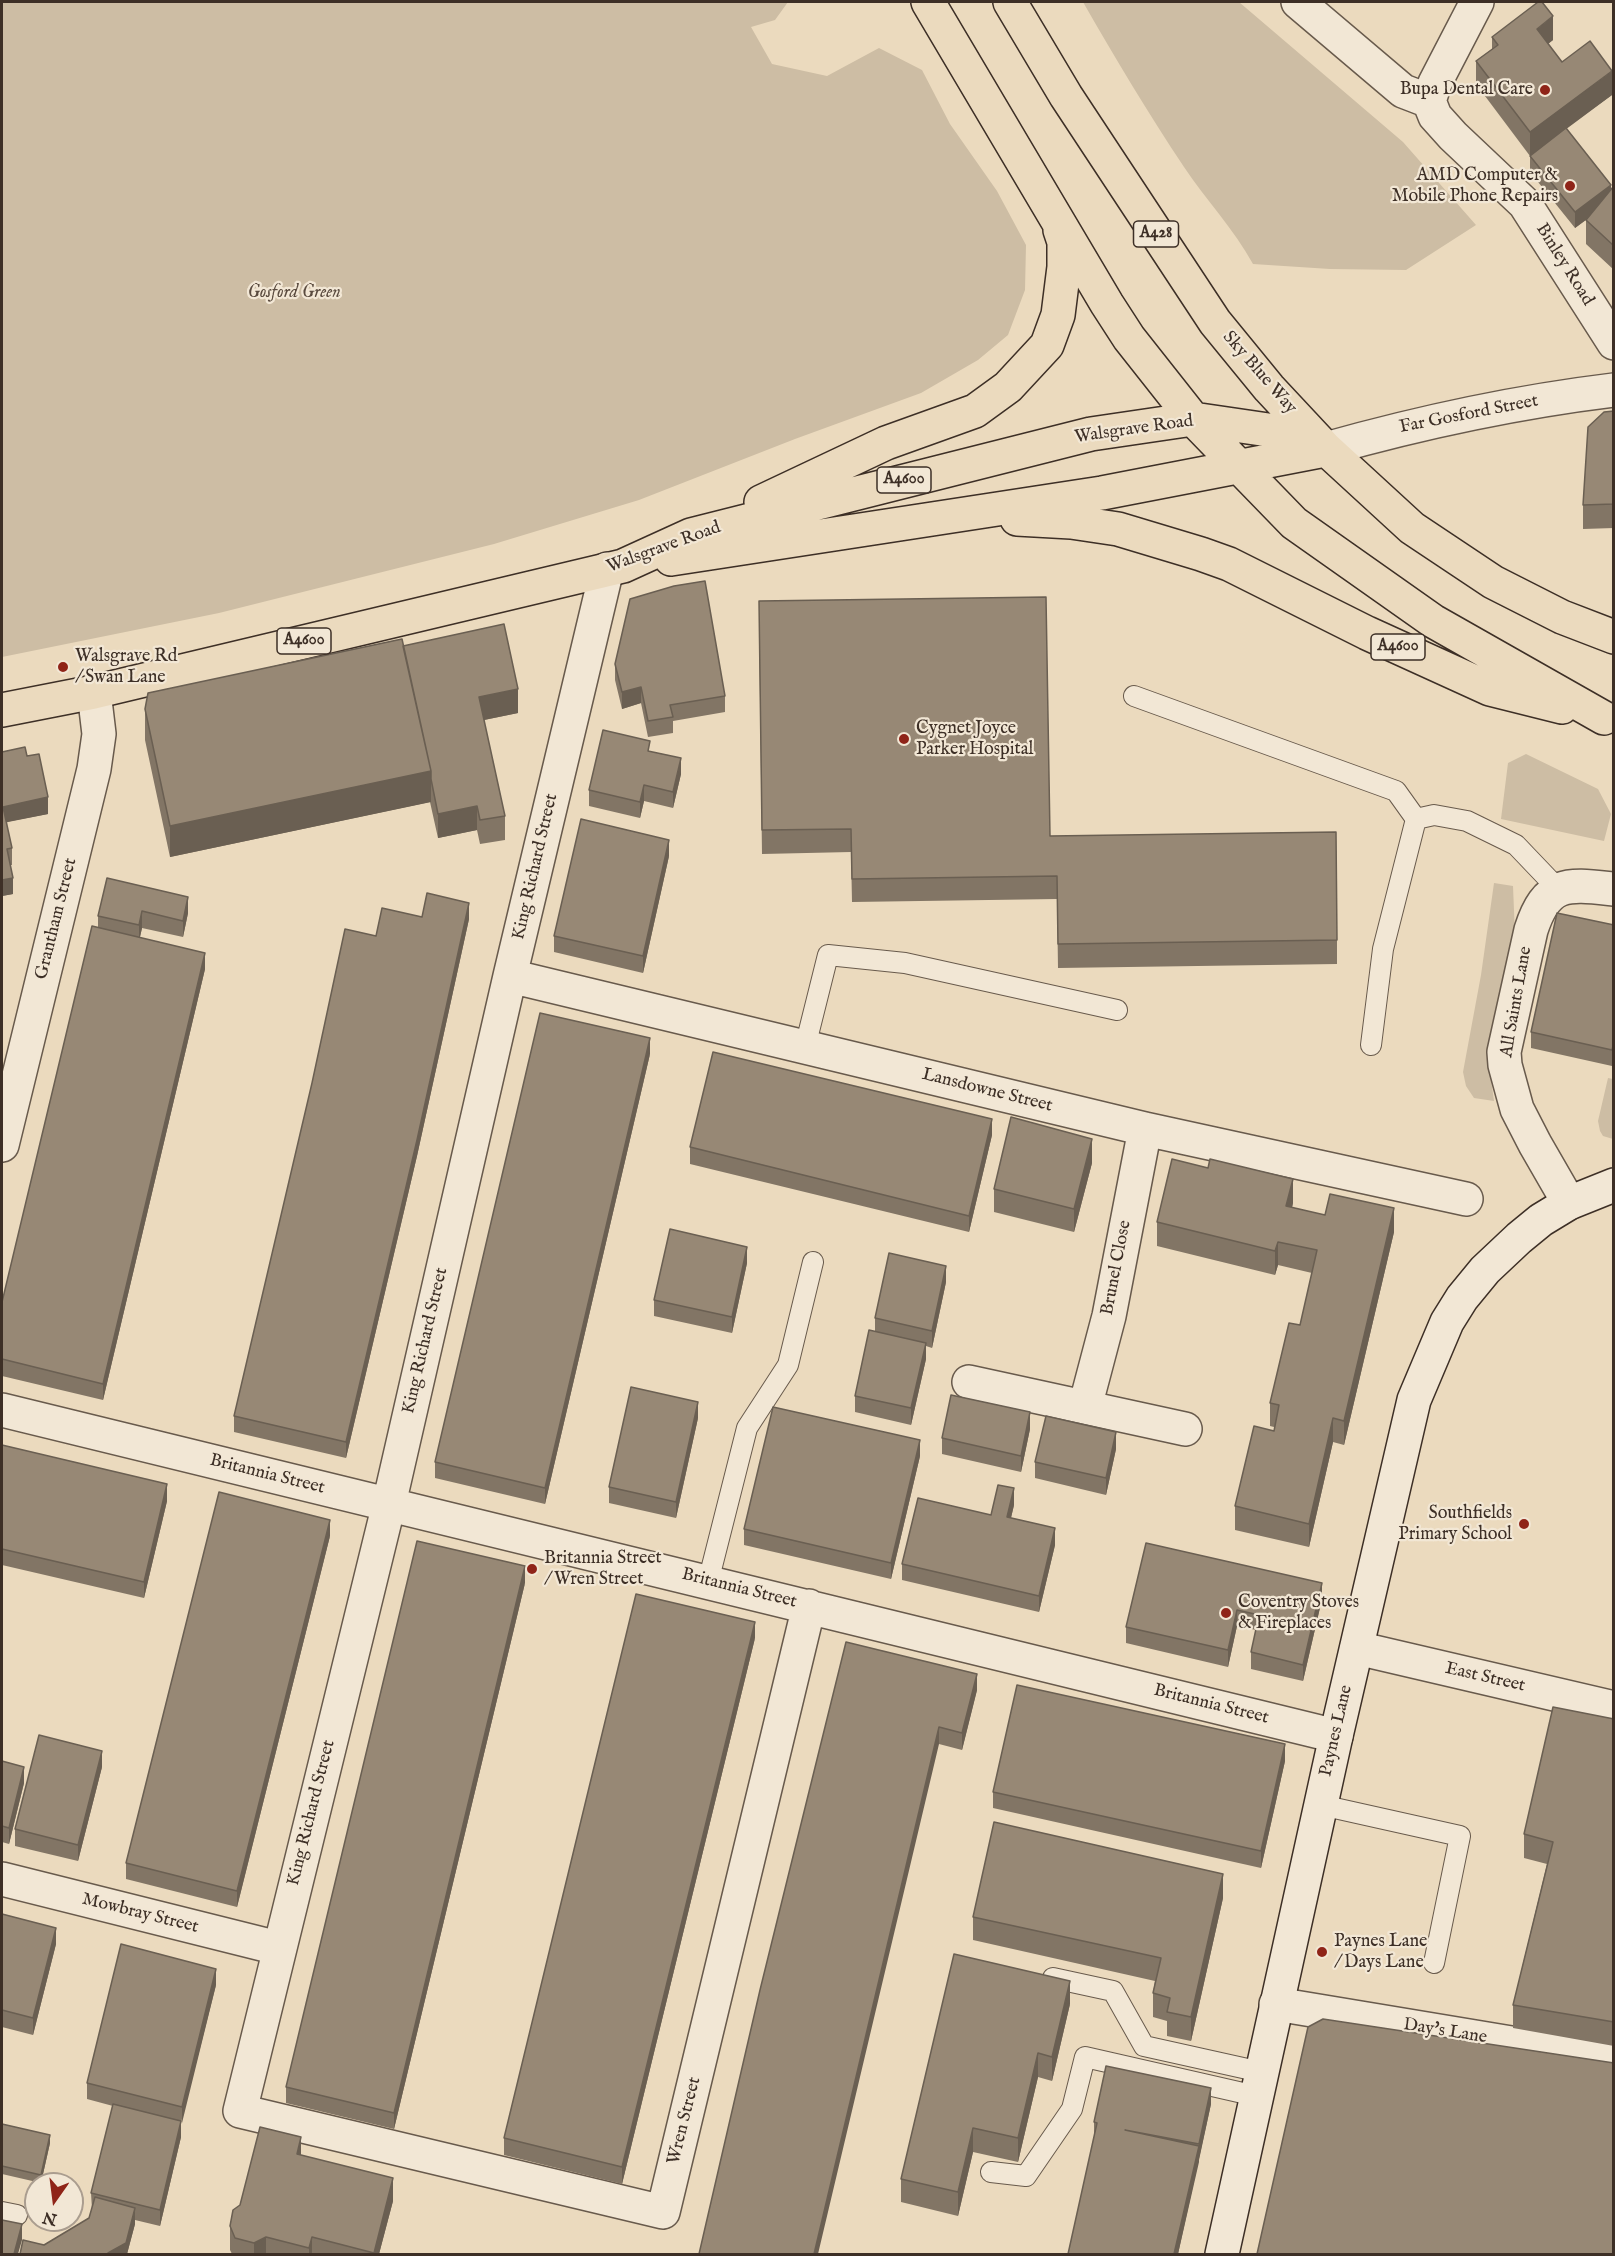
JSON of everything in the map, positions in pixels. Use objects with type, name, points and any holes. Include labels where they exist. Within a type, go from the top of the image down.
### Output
[{"type":"highway","points":[[928,2],[1107,304],[1129,338],[1193,419],[1294,523],[1433,621],[1609,719]]},
{"type":"highway","name":"Sky Blue Way","points":[[1010,2],[1066,96],[1215,322],[1269,388],[1326,449],[1413,528],[1493,582],[1562,617],[1614,637]]},
{"type":"highway","name":"A4600","points":[[691,534],[886,443],[975,411],[1008,387],[1047,345],[1058,315],[1064,267],[1064,242],[1058,219]]},
{"type":"highway","name":"Walsgrave Road","points":[[2,711],[94,692],[615,568],[691,534],[1063,440],[1193,419],[1275,431],[1326,449]]},
{"type":"highway","name":"A4600","points":[[615,568],[1102,493],[1326,449]]},
{"type":"highway","name":"A4600","points":[[941,519],[1071,522],[1118,530],[1201,554],[1229,564],[1367,633],[1490,689],[1609,719]]},
{"type":"street","points":[[1298,2],[1402,91],[1429,101],[1435,83],[1477,2]]},
{"type":"street","name":"Binley Road","points":[[1429,101],[1435,116],[1453,136],[1525,204],[1614,343]]},
{"type":"street","name":"Far Gosford Street","points":[[1326,449],[1457,415],[1614,390]]},
{"type":"street","name":"King Richard Street","points":[[240,2111],[278,1948],[389,1504],[510,976],[615,568]]},
{"type":"street","name":"Grantham Street","points":[[2,1145],[94,768],[99,734],[94,692]]},
{"type":"street","points":[[1558,889],[1570,885],[1614,889]]},
{"type":"street","name":"All Saints Lane","points":[[1558,889],[1545,899],[1533,921],[1504,1052],[1509,1081],[1518,1109],[1569,1203]]},
{"type":"street","name":"Lansdowne Street","points":[[510,976],[1145,1129],[1466,1199]]},
{"type":"street","name":"Brunel Close","points":[[1085,1407],[1108,1316],[1145,1129]]},
{"type":"street","name":"Paynes Lane","points":[[1222,2254],[1320,1805],[1414,1400],[1447,1322],[1462,1298],[1485,1270],[1541,1220],[1569,1203],[1614,1185]]},
{"type":"street","points":[[969,1382],[1185,1429]]},
{"type":"street","name":"Britannia Street","points":[[2,1410],[1336,1736]]},
{"type":"street","name":"Wren Street","points":[[240,2111],[663,2212],[809,1606]]},
{"type":"street","name":"East Street","points":[[1357,1648],[1614,1708]]},
{"type":"street","name":"Mowbray Street","points":[[2,1880],[278,1948]]},
{"type":"street","name":"Day's Lane","points":[[1276,2004],[1614,2060]]},
{"type":"lane","points":[[1134,696],[1396,791],[1416,819],[1383,949],[1371,1045]]},
{"type":"lane","points":[[1416,819],[1434,815],[1467,821],[1516,844],[1558,889]]},
{"type":"lane","points":[[805,1047],[828,955],[906,963],[1118,1010]]},
{"type":"lane","points":[[708,1582],[747,1428],[788,1365],[813,1262]]},
{"type":"lane","points":[[1320,1805],[1460,1836],[1434,1963]]},
{"type":"lane","points":[[1053,1978],[1113,1991],[1144,2046],[1258,2084]]},
{"type":"lane","points":[[991,2172],[1026,2176],[1072,2109],[1085,2057],[1258,2084]]},
{"type":"green space","name":"Gosford Green","points":[[2,2],[788,2],[775,20],[751,27],[772,64],[827,76],[879,48],[922,70],[950,124],[997,191],[1026,245],[1025,290],[1008,335],[978,360],[921,393],[639,500],[494,544],[219,613],[2,657]]},
{"type":"green space","points":[[1083,2],[1239,2],[1403,142],[1476,225],[1406,270],[1330,269],[1253,264],[1171,147]]},
{"type":"green space","points":[[1526,754],[1598,789],[1611,814],[1604,841],[1501,819],[1508,763]]},
{"type":"green space","points":[[1494,883],[1513,886],[1515,935],[1490,1072],[1494,1101],[1474,1098],[1466,1086],[1463,1072],[1481,975]]},
{"type":"green space","points":[[1608,1078],[1613,1079],[1613,1139],[1603,1136],[1598,1121]]},
{"type":"building","name":"Bupa Dental Care","points":[[1538,2],[1542,2],[1553,16],[1537,29],[1562,62],[1590,41],[1612,71],[1530,132],[1476,61],[1498,45],[1492,37]]},
{"type":"building","name":"AMD Computer & Mobile Phone Repairs","points":[[1566,128],[1611,185],[1575,212],[1530,156]]},
{"type":"building","points":[[1614,187],[1614,246],[1586,220]]},
{"type":"building","points":[[1614,411],[1614,504],[1583,505],[1588,427],[1604,412]]},
{"type":"building","points":[[705,581],[725,696],[670,705],[673,717],[648,721],[641,687],[622,692],[615,664],[630,599],[674,586]]},
{"type":"building","name":"Cygnet Joyce Parker Hospital","points":[[1046,597],[1050,836],[1336,832],[1337,940],[1058,944],[1057,876],[852,879],[851,829],[762,830],[759,601]]},
{"type":"building","points":[[504,624],[518,689],[479,697],[505,816],[480,820],[477,806],[438,814],[431,771],[403,646]]},
{"type":"building","points":[[402,639],[431,771],[170,826],[145,709],[148,693]]},
{"type":"building","points":[[603,730],[650,741],[648,751],[681,758],[673,792],[644,785],[640,802],[589,790]]},
{"type":"building","points":[[25,747],[27,756],[39,754],[48,797],[3,807],[12,848],[7,849],[13,878],[2,880],[2,752]]},
{"type":"building","points":[[581,819],[669,840],[643,956],[554,936]]},
{"type":"building","points":[[107,878],[188,897],[183,921],[142,911],[139,925],[98,916]]},
{"type":"building","points":[[427,893],[469,903],[417,1140],[346,1442],[234,1416],[312,1083],[345,929],[376,936],[382,908],[422,917]]},
{"type":"building","points":[[1557,913],[1614,925],[1614,1042],[1612,1050],[1531,1032]]},
{"type":"building","points":[[92,926],[205,953],[103,1384],[2,1359],[2,1302]]},
{"type":"building","points":[[540,1013],[650,1038],[545,1488],[435,1462]]},
{"type":"building","points":[[713,1052],[992,1119],[969,1216],[690,1147]]},
{"type":"building","points":[[1011,1117],[1092,1139],[1074,1209],[994,1189]]},
{"type":"building","points":[[1172,1159],[1208,1168],[1210,1159],[1293,1179],[1286,1206],[1325,1215],[1330,1194],[1394,1208],[1344,1421],[1333,1418],[1309,1524],[1235,1506],[1254,1426],[1274,1431],[1279,1405],[1270,1403],[1289,1323],[1300,1325],[1317,1250],[1278,1242],[1275,1251],[1157,1222]]},
{"type":"building","points":[[670,1229],[747,1247],[732,1317],[654,1300]]},
{"type":"building","points":[[889,1253],[946,1266],[932,1331],[875,1318]]},
{"type":"building","points":[[869,1330],[926,1343],[911,1408],[855,1396]]},
{"type":"building","points":[[631,1387],[698,1402],[676,1502],[609,1487]]},
{"type":"building","points":[[951,1395],[1030,1412],[1021,1456],[942,1438]]},
{"type":"building","points":[[773,1407],[920,1440],[891,1563],[744,1529]]},
{"type":"building","points":[[1046,1416],[1116,1432],[1106,1478],[1035,1462]]},
{"type":"building","points":[[2,1445],[167,1484],[144,1582],[2,1549]]},
{"type":"building","points":[[998,1485],[1014,1488],[1007,1517],[1055,1528],[1039,1596],[902,1564],[918,1498],[991,1515]]},
{"type":"building","points":[[219,1492],[330,1520],[237,1891],[126,1863]]},
{"type":"building","points":[[417,1541],[525,1566],[394,2113],[286,2087]]},
{"type":"building","name":"Coventry Stoves & Fireplaces","points":[[1146,1543],[1322,1583],[1303,1665],[1251,1652],[1259,1615],[1237,1610],[1228,1650],[1126,1627]]},
{"type":"building","points":[[636,1594],[755,1622],[622,2167],[504,2138]]},
{"type":"building","points":[[846,1642],[977,1674],[962,1733],[939,1727],[814,2254],[699,2254],[760,1990]]},
{"type":"building","points":[[1017,1685],[1285,1744],[1261,1851],[993,1792]]},
{"type":"building","points":[[1553,1707],[1614,1719],[1614,2022],[1513,2005],[1553,1842],[1524,1834]]},
{"type":"building","points":[[39,1735],[102,1751],[78,1845],[15,1829]]},
{"type":"building","points":[[2,1761],[24,1767],[9,1828],[2,1826]]},
{"type":"building","points":[[994,1822],[1223,1874],[1191,2017],[1167,2012],[1170,1998],[1153,1993],[1161,1958],[973,1917]]},
{"type":"building","points":[[2,1914],[56,1928],[33,2018],[2,2010]]},
{"type":"building","points":[[121,1944],[216,1969],[182,2107],[87,2083]]},
{"type":"building","points":[[954,1954],[1070,1981],[1052,2057],[1038,2053],[1018,2138],[973,2128],[958,2192],[901,2179]]},
{"type":"building","points":[[1323,2019],[1614,2063],[1614,2254],[1257,2254],[1308,2027]]},
{"type":"building","points":[[1106,2066],[1211,2088],[1199,2144],[1125,2130],[1199,2146],[1174,2254],[1068,2254],[1097,2123],[1094,2122]]},
{"type":"building","points":[[113,2104],[181,2121],[160,2210],[91,2193]]},
{"type":"building","points":[[2,2124],[50,2135],[42,2172],[28,2172],[2,2166]]},
{"type":"building","points":[[260,2127],[301,2137],[297,2154],[393,2178],[374,2253],[312,2237],[309,2248],[266,2237],[254,2243],[235,2238],[230,2226],[233,2210],[240,2205]]},
{"type":"building","points":[[95,2197],[135,2208],[126,2243],[109,2254],[20,2254],[23,2240],[44,2245],[66,2232],[84,2232],[84,2221],[89,2218]]},
{"type":"building","points":[[2,2220],[22,2224],[14,2254],[2,2254]]},
{"type":"place","name":"Bupa Dental Care","points":[[1545,90]]},
{"type":"place","name":"AMD Computer & Mobile Phone Repairs","points":[[1570,186]]},
{"type":"place","name":"Walsgrave Rd / Swan Lane","points":[[63,667]]},
{"type":"place","name":"Cygnet Joyce Parker Hospital","points":[[904,739]]},
{"type":"place","name":"Southfields Primary School","points":[[1524,1524]]},
{"type":"place","name":"Britannia Street / Wren Street","points":[[532,1569]]},
{"type":"place","name":"Coventry Stoves & Fireplaces","points":[[1226,1613]]},
{"type":"place","name":"Paynes Lane / Days Lane","points":[[1322,1952]]}]
